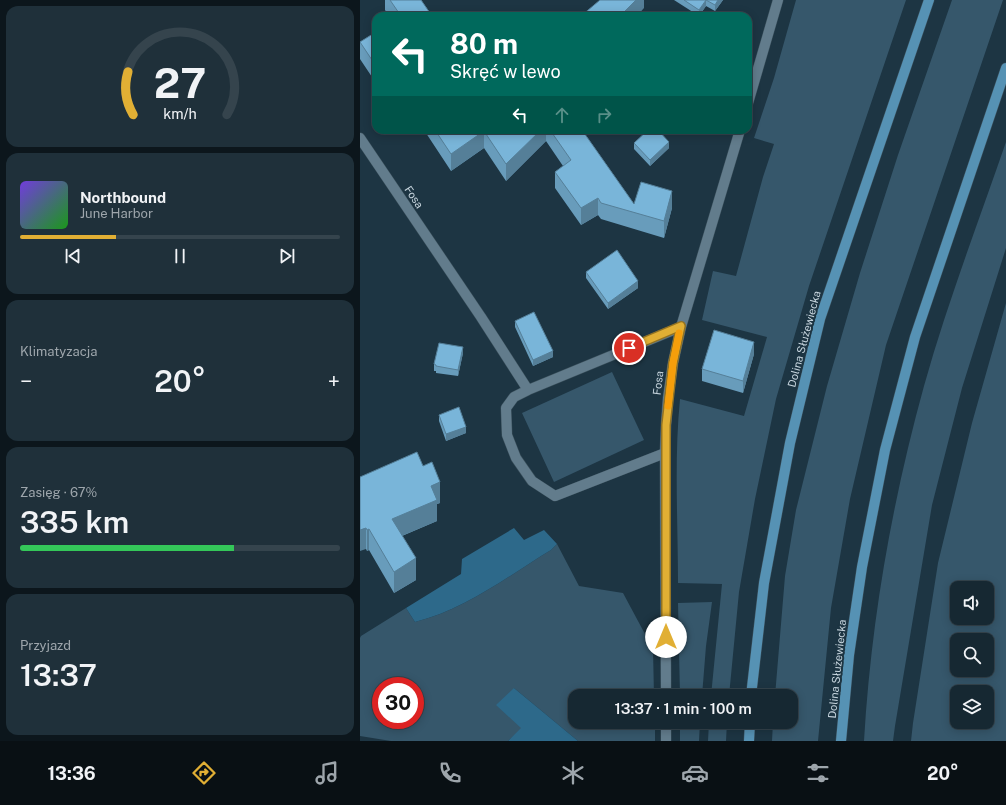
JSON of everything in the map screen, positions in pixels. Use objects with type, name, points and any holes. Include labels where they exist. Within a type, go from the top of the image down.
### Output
[{"type":"main road","name":"Dolina Służewiecka","points":[[752,689],[764,583],[790,443],[820,319],[929,0]]},
{"type":"main road","name":"Dolina Służewiecka","points":[[841,741],[849,655],[860,582],[885,450],[915,337],[1006,68]]},
{"type":"main road","points":[[748,741],[749,729]]},
{"type":"street","points":[[752,89],[778,0]]},
{"type":"street","name":"Fosa","points":[[666,689],[665,453],[668,398],[673,363],[681,326],[739,134]]},
{"type":"street","name":"Fosa","points":[[360,138],[481,317],[528,390]]},
{"type":"street","points":[[665,453],[555,496],[532,481],[516,458],[507,435],[506,408],[514,397],[528,390],[681,326]]},
{"type":"street","points":[[666,729],[666,741]]},
{"type":"shaded area","points":[[796,0],[906,0],[809,286],[776,399],[755,499],[739,592],[730,689],[712,689],[722,584],[678,583],[677,445],[680,399],[744,416],[767,337],[702,320],[713,271],[736,276],[763,177],[774,144],[754,138],[774,78]]},
{"type":"shaded area","points":[[952,0],[1003,0],[886,345],[850,499],[831,608],[818,741],[772,741],[773,729],[798,729],[798,689],[776,689],[785,576],[796,510],[827,386],[860,273],[898,155]]},
{"type":"shaded area","points":[[1006,142],[1006,248],[962,388],[932,505],[893,741],[864,741],[867,696],[878,607],[902,474],[933,355]]},
{"type":"shaded area","points":[[1006,303],[1006,741],[911,741],[938,563],[972,423]]},
{"type":"shaded area","points":[[612,372],[644,440],[554,482],[522,413]]},
{"type":"shaded area","points":[[514,528],[524,540],[544,530],[557,544],[551,550],[469,601],[433,617],[415,622],[406,608],[461,574],[462,559]]},
{"type":"shaded area","points":[[557,544],[579,586],[623,593],[653,649],[654,689],[568,689],[568,729],[655,729],[655,741],[578,741],[514,688],[522,729],[508,741],[391,741],[360,736],[361,636],[406,608],[415,622],[433,617],[469,601],[551,550]]},
{"type":"shaded area","points":[[712,602],[706,646],[703,689],[680,689],[678,603]]},
{"type":"shaded area","points":[[514,688],[578,741],[508,741],[521,728],[496,705]]},
{"type":"shaded area","points":[[680,729],[700,729],[699,741],[680,741]]},
{"type":"shaded area","points":[[709,729],[727,729],[726,741],[708,741]]},
{"type":"building","points":[[390,0],[421,0],[429,12],[398,12]]},
{"type":"building","points":[[600,0],[636,0],[624,12],[586,12]]},
{"type":"building","points":[[684,0],[706,0],[699,10]]},
{"type":"building","points":[[706,0],[718,0],[715,5]]},
{"type":"building","points":[[372,34],[372,60],[360,42]]},
{"type":"building","points":[[438,134],[480,134],[451,154]]},
{"type":"building","points":[[486,134],[537,134],[506,164]]},
{"type":"building","points":[[553,134],[585,134],[634,204],[641,182],[672,191],[664,221],[601,203],[598,198],[581,208],[555,172],[571,160]]},
{"type":"building","points":[[644,134],[662,134],[669,142],[650,160],[634,143]]},
{"type":"building","points":[[617,250],[638,281],[608,303],[586,272]]},
{"type":"building","points":[[534,312],[553,351],[533,360],[515,321]]},
{"type":"building","points":[[714,330],[754,342],[743,381],[702,369]]},
{"type":"building","points":[[439,343],[463,347],[458,370],[436,366],[434,364]]},
{"type":"building","points":[[459,407],[466,427],[446,434],[439,415]]},
{"type":"building","points":[[417,452],[423,466],[432,462],[440,482],[431,486],[437,500],[392,519],[416,558],[394,572],[369,529],[367,530],[366,528],[360,530],[360,477]]},
{"type":"slow traffic","points":[[668,406],[673,363],[679,333]]},
{"type":"route","points":[[629,348],[681,326],[673,363],[666,425],[666,637]]}]
